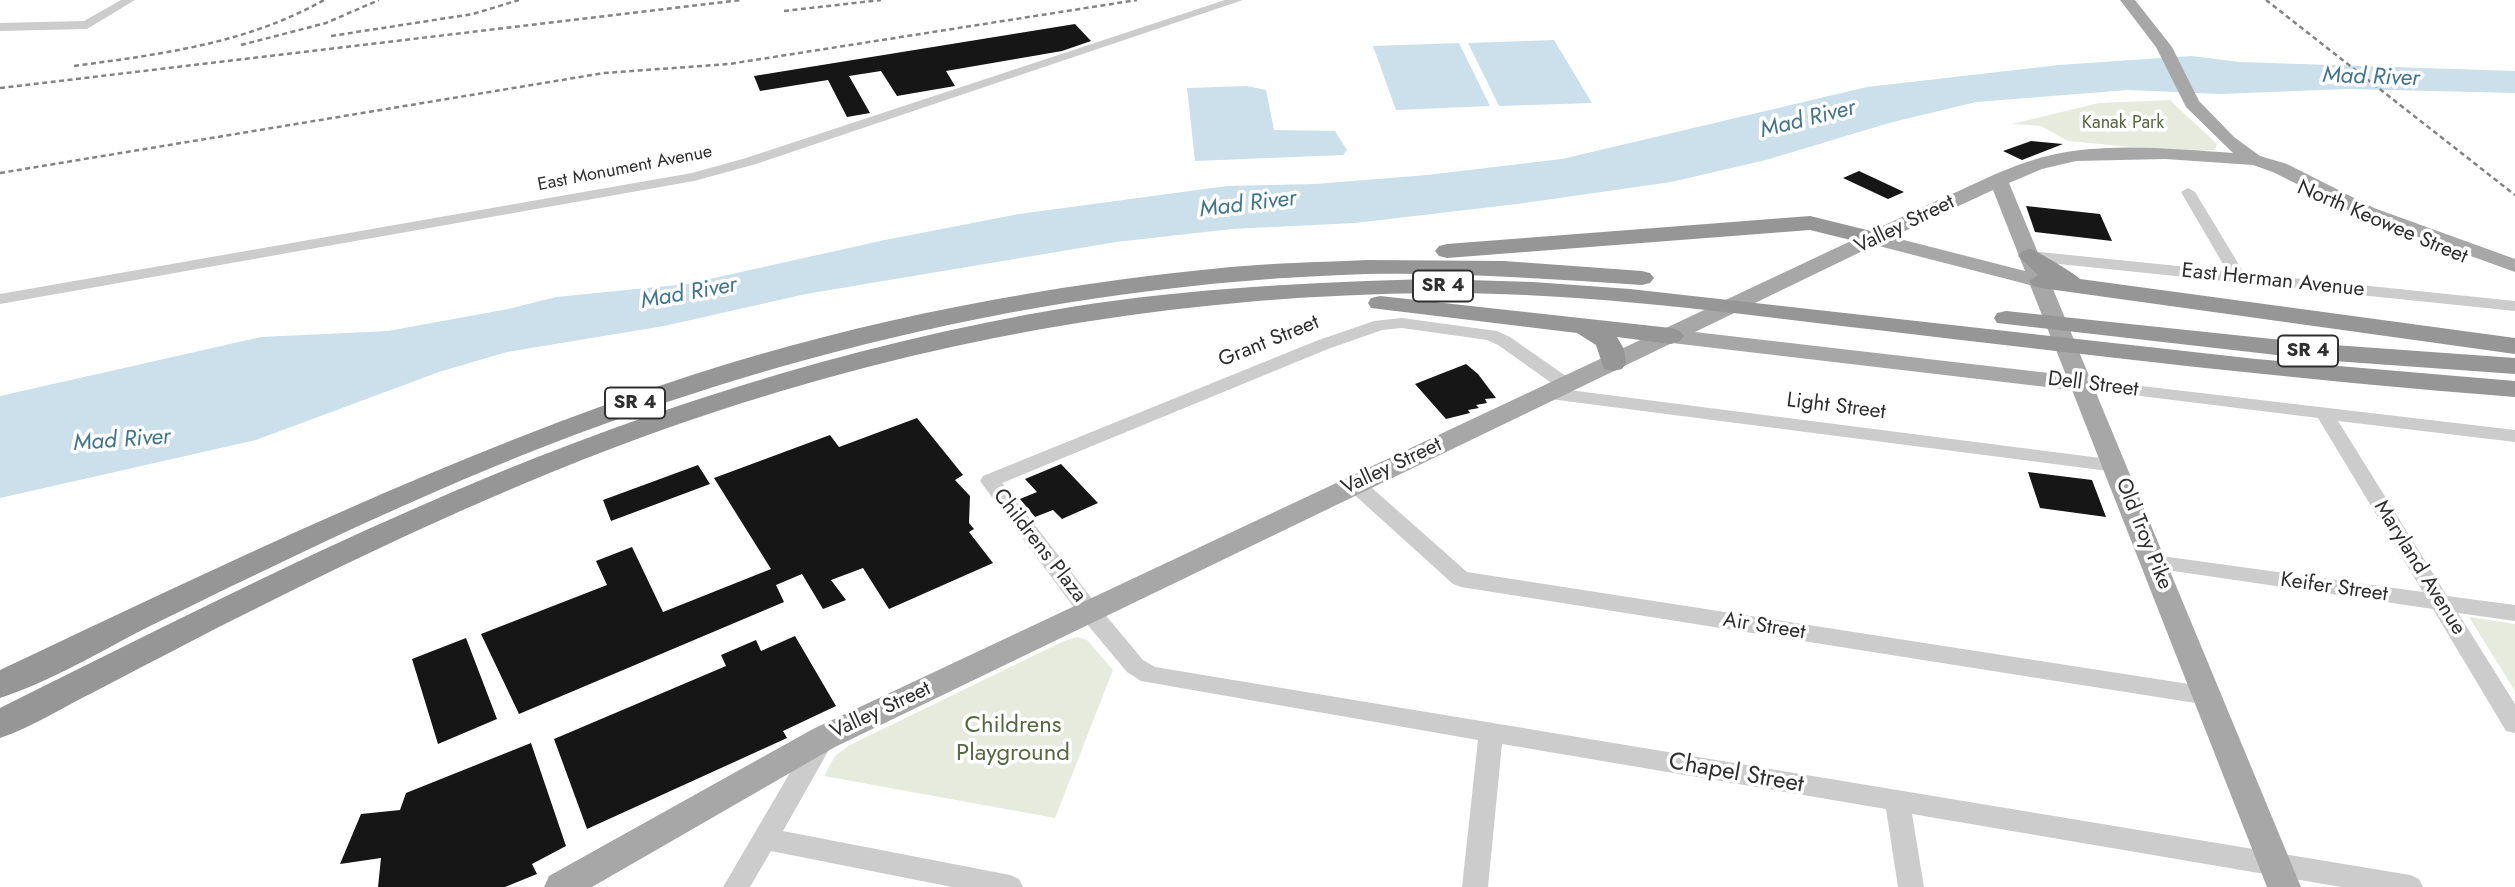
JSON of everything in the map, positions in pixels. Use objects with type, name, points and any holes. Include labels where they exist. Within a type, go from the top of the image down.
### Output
[{"type":"highway","points":[[1300,268],[1331,260],[1810,223],[1875,239]]},
{"type":"highway","name":"SR 4","points":[[0,685],[315,534],[575,424],[813,348],[960,312],[1128,284],[1300,268],[1427,266],[1525,269],[1829,298],[2012,328],[2107,339],[2365,378],[2515,389]]},
{"type":"highway","points":[[2036,269],[2108,289],[2515,346]]},
{"type":"highway","name":"SR 4","points":[[0,724],[326,562],[475,494],[595,444],[802,374],[965,333],[1089,310],[1216,295],[1438,286],[1560,291],[1798,314],[2012,328]]},
{"type":"highway","points":[[1216,295],[1379,303],[1671,336]]},
{"type":"highway","points":[[1583,326],[1602,334],[1610,342],[1613,363]]},
{"type":"highway","name":"SR 4","points":[[2107,339],[2515,366]]},
{"type":"main road","name":"North Keowee Street","points":[[2126,0],[2146,21],[2164,47],[2192,103],[2228,141],[2255,160],[2280,168],[2323,192],[2379,217],[2515,266]]},
{"type":"main road","name":"Valley Street","points":[[561,887],[824,738],[1959,198],[2036,165],[2076,156],[2165,154],[2255,160]]},
{"type":"main road","name":"North Keowee Street","points":[[2255,160],[2260,168],[2358,218],[2515,276]]},
{"type":"main road","name":"Old Troy Pike","points":[[1999,181],[2009,212],[2036,269],[2280,876]]},
{"type":"main road","points":[[1959,198],[1989,200],[2009,212]]},
{"type":"main road","points":[[1875,239],[1980,265],[2036,269]]},
{"type":"main road","name":"Dell Street","points":[[1671,336],[2082,384]]},
{"type":"street","points":[[0,27],[92,24],[129,0]]},
{"type":"street","name":"East Monument Avenue","points":[[0,299],[701,176],[1237,0]]},
{"type":"street","points":[[2188,192],[2239,278]]},
{"type":"street","name":"East Herman Avenue","points":[[2036,269],[2239,278],[2515,306]]},
{"type":"street","name":"Grant Street","points":[[990,481],[1322,345],[1380,325],[1402,323],[1491,335],[1504,341],[1558,389]]},
{"type":"street","name":"Dell Street","points":[[2082,384],[2515,436]]},
{"type":"street","name":"Light Street","points":[[1558,389],[2116,466]]},
{"type":"street","name":"Maryland Avenue","points":[[2324,413],[2515,724]]},
{"type":"street","name":"Childrens Plaza","points":[[990,481],[1089,611]]},
{"type":"street","name":"Air Street","points":[[1356,485],[1461,579],[2208,696]]},
{"type":"street","name":"Keifer Street","points":[[2154,562],[2515,613]]},
{"type":"street","name":"Chapel Street","points":[[1089,611],[1135,666],[1149,675],[1897,801],[2280,876],[2410,887]]},
{"type":"street","points":[[1475,887],[1491,732]]},
{"type":"street","points":[[736,887],[824,738]]},
{"type":"street","points":[[1897,801],[1911,887]]},
{"type":"street","points":[[764,838],[1010,887]]},
{"type":"green space","name":"Kanak Park","points":[[2170,100],[2217,144],[2215,150],[2185,152],[2068,141],[2041,126],[2012,124],[2099,103]]},
{"type":"green space","points":[[2469,617],[2515,624],[2515,691]]},
{"type":"green space","name":"Childrens Playground","points":[[1077,637],[1087,640],[1113,670],[1055,818],[824,776],[835,756],[848,746]]},
{"type":"water","points":[[1554,40],[1592,103],[1499,106],[1468,43]]},
{"type":"water","points":[[1459,43],[1490,106],[1396,110],[1373,46]]},
{"type":"water","name":"Mad River","points":[[2191,56],[2240,62],[2515,71],[2515,93],[2347,89],[2220,94],[2128,90],[1976,102],[1889,123],[1766,160],[1671,182],[1355,223],[1232,229],[1116,242],[806,294],[664,326],[507,352],[439,372],[256,440],[0,498],[0,396],[261,337],[388,331],[508,309],[556,297],[687,284],[885,240],[1019,214],[1227,186],[1315,184],[1427,175],[1562,159],[1867,87],[2059,65]]},
{"type":"water","points":[[1247,86],[1266,90],[1274,130],[1335,131],[1347,150],[1343,155],[1195,161],[1187,88]]},
{"type":"building","points":[[1075,24],[1091,41],[1062,51],[946,71],[955,86],[897,96],[881,71],[849,76],[870,113],[847,117],[828,80],[760,91],[754,76]]},
{"type":"building","points":[[2031,141],[2063,144],[2022,160],[2003,151]]},
{"type":"building","points":[[1859,171],[1904,192],[1888,199],[1843,178]]},
{"type":"building","points":[[2026,206],[2100,214],[2112,241],[2035,232]]},
{"type":"building","points":[[1466,364],[1478,374],[1496,398],[1485,399],[1487,403],[1476,405],[1479,408],[1468,410],[1470,413],[1446,419],[1415,384]]},
{"type":"building","points":[[917,418],[963,475],[955,480],[970,496],[969,523],[974,529],[969,532],[993,563],[889,609],[863,568],[831,580],[846,600],[823,609],[802,574],[776,585],[784,602],[519,714],[481,634],[607,585],[596,561],[632,547],[663,612],[771,569],[714,478],[830,435],[839,447]]},
{"type":"building","points":[[1061,464],[1098,503],[1062,519],[1053,510],[1035,517],[1020,499],[1037,492],[1025,479]]},
{"type":"building","points":[[698,465],[710,484],[611,521],[603,500]]},
{"type":"building","points":[[2028,472],[2092,480],[2106,517],[2040,508]]},
{"type":"building","points":[[795,636],[836,706],[783,731],[787,738],[587,829],[554,739],[726,666],[721,655],[756,640],[761,651]]},
{"type":"building","points":[[466,638],[497,719],[438,744],[412,659]]},
{"type":"building","points":[[531,743],[566,846],[532,864],[537,874],[505,887],[378,887],[381,858],[340,864],[361,814],[400,810],[406,793]]},
{"type":"railway","points":[[74,66],[139,57],[234,37],[294,15],[324,0]]},
{"type":"railway","points":[[241,45],[326,23],[379,0]]},
{"type":"railway","points":[[331,36],[473,14],[519,0]]},
{"type":"railway","points":[[0,88],[741,0]]},
{"type":"railway","points":[[784,11],[881,0]]},
{"type":"railway","points":[[0,173],[604,73],[729,64],[1137,0]]},
{"type":"railway","points":[[2266,0],[2515,195]]}]
